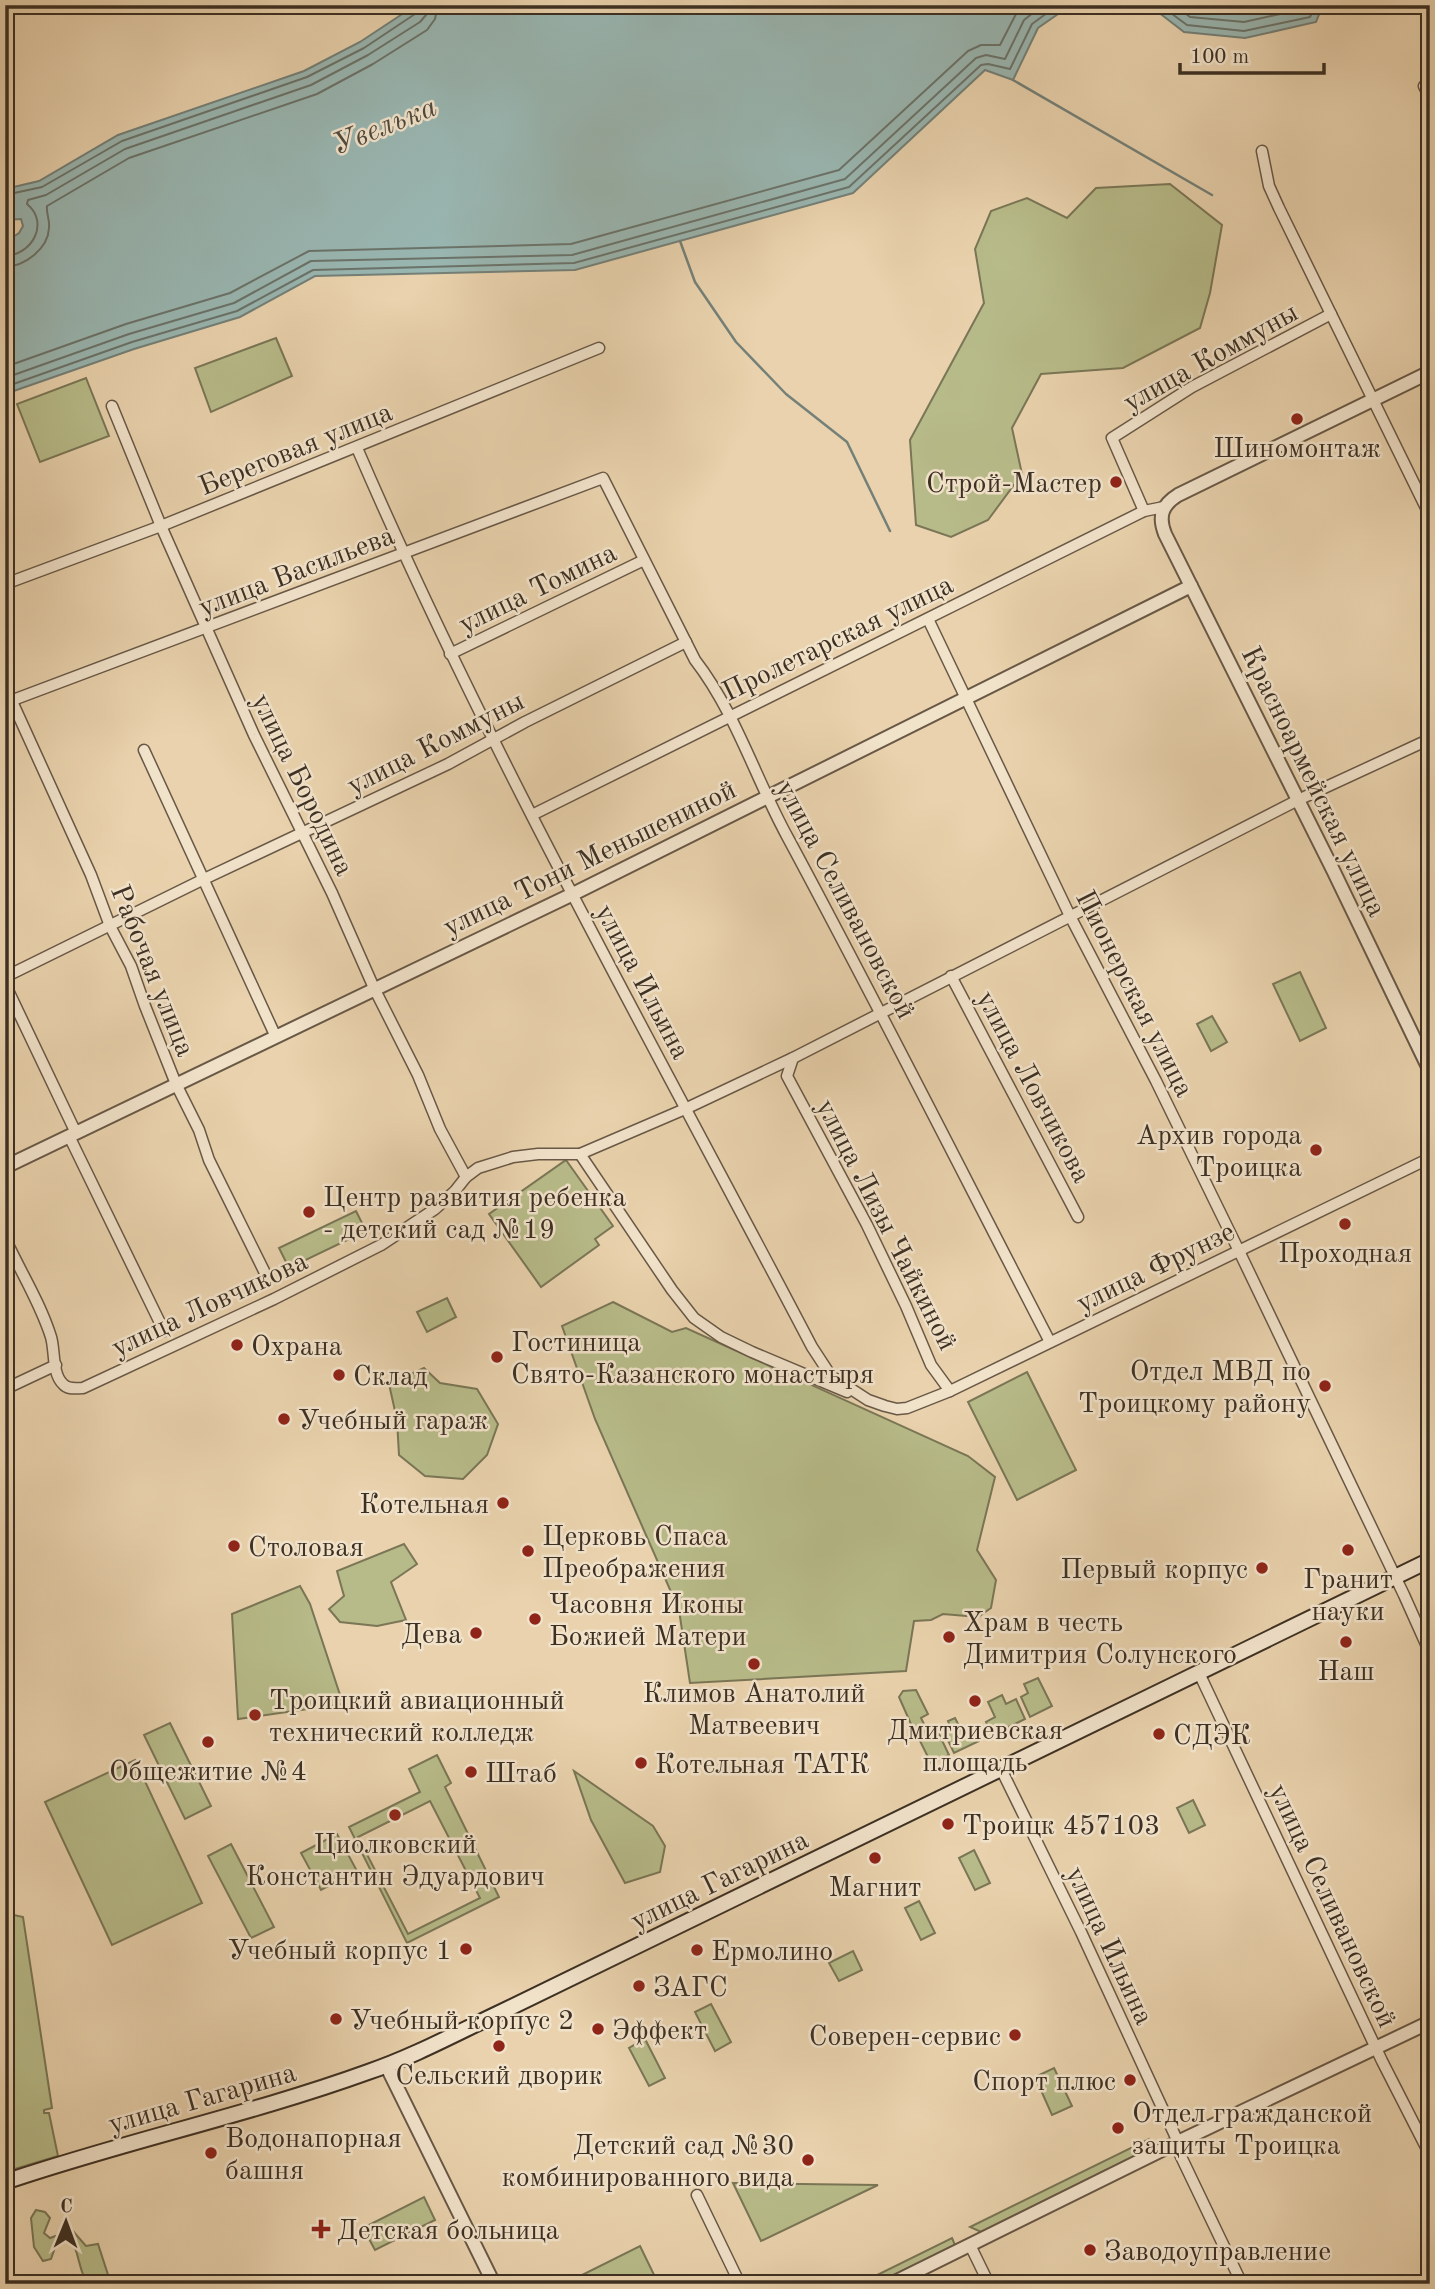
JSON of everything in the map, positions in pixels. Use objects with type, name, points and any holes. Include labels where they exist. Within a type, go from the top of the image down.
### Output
[{"type":"main road","name":"улица Гагарина","points":[[5,2182],[125,2144],[311,2092],[386,2065],[495,2015],[1430,1560]]},
{"type":"street","points":[[1424,86],[1430,98]]},
{"type":"street","points":[[1262,151],[1269,186],[1430,516]]},
{"type":"street","name":"улица Коммуны","points":[[1143,511],[1112,438],[1192,387],[1331,314]]},
{"type":"street","name":"Береговая улица","points":[[5,584],[161,526],[599,348]]},
{"type":"street","name":"Пролетарская улица","points":[[532,815],[1143,511],[1162,510],[1178,495],[1430,372]]},
{"type":"street","name":"улица Бородина","points":[[112,406],[161,526],[254,735],[418,1075],[440,1129],[466,1177]]},
{"type":"street","name":"улица Ильина","points":[[357,448],[403,554],[493,740],[812,1347],[831,1376],[868,1400]]},
{"type":"street","name":"улица Васильева","points":[[8,702],[603,478]]},
{"type":"street","name":"улица Селивановской","points":[[603,478],[695,660],[718,693],[766,798],[881,1012],[1050,1342]]},
{"type":"street","name":"Красноармейская улица","points":[[1162,510],[1165,534],[1430,1071]]},
{"type":"street","name":"улица Томина","points":[[450,654],[644,560]]},
{"type":"street","name":"улица Тони Меньшениной","points":[[5,1167],[573,894],[1191,586]]},
{"type":"street","name":"Пионерская улица","points":[[928,619],[1070,916],[1156,1081],[1239,1251],[1430,1653]]},
{"type":"street","name":"улица Коммуны","points":[[5,977],[448,764],[686,642]]},
{"type":"street","name":"Рабочая улица","points":[[5,686],[8,702],[91,875],[110,926],[131,966],[176,1084],[199,1130],[209,1160],[264,1271]]},
{"type":"street","name":"улица Ловчикова","points":[[56,1365],[63,1384],[72,1389],[83,1388],[274,1299],[381,1245],[435,1209],[478,1168],[513,1157],[580,1154],[685,1109],[793,1058],[1298,800],[1430,739]]},
{"type":"street","points":[[144,750],[275,1035]]},
{"type":"street","name":"улица Ловчикова","points":[[951,976],[1078,1217]]},
{"type":"street","points":[[5,984],[164,1331]]},
{"type":"street","name":"улица Лизы Чайкиной","points":[[787,1076],[793,1058]]},
{"type":"street","name":"улица Лизы Чайкиной","points":[[773,1068],[787,1076],[867,1225],[931,1365],[950,1391]]},
{"type":"street","name":"улица Ильина","points":[[580,1154],[694,1318],[721,1337],[752,1352],[868,1400],[897,1409]]},
{"type":"street","name":"улица Фрунзе","points":[[897,1409],[907,1408],[950,1391],[1430,1158]]},
{"type":"street","points":[[5,1238],[43,1314],[52,1340],[56,1365],[5,1389]]},
{"type":"street","name":"улица Селивановской","points":[[1199,1673],[1430,2155]]},
{"type":"street","name":"улица Ильина","points":[[1001,1769],[1081,1932],[1242,2284]]},
{"type":"street","points":[[891,2284],[1176,2143],[1430,2022]]},
{"type":"street","points":[[386,2065],[494,2284]]},
{"type":"street","points":[[697,2195],[740,2284]]},
{"type":"street","points":[[970,2245],[989,2284]]},
{"type":"green space","points":[[1170,184],[1222,225],[1210,293],[1200,328],[1123,368],[1041,374],[1012,428],[1022,474],[988,520],[951,537],[916,525],[910,440],[984,303],[975,249],[991,211],[1027,198],[1067,218],[1096,188]]},
{"type":"green space","points":[[276,338],[292,376],[211,412],[195,368]]},
{"type":"green space","points":[[86,378],[109,436],[40,462],[17,404]]},
{"type":"green space","points":[[1300,972],[1326,1028],[1300,1041],[1273,984]]},
{"type":"green space","points":[[1212,1016],[1227,1042],[1211,1051],[1197,1024]]},
{"type":"green space","points":[[566,1160],[613,1226],[595,1239],[599,1245],[541,1287],[489,1214]]},
{"type":"green space","points":[[356,1211],[366,1231],[289,1268],[279,1248]]},
{"type":"green space","points":[[447,1298],[456,1317],[427,1332],[417,1312]]},
{"type":"green space","points":[[613,1302],[672,1332],[686,1328],[968,1456],[995,1477],[977,1550],[996,1580],[991,1608],[978,1617],[943,1614],[931,1620],[914,1621],[906,1671],[690,1683],[679,1610],[595,1419],[562,1326]]},
{"type":"green space","points":[[424,1368],[440,1383],[477,1389],[498,1424],[487,1455],[463,1479],[425,1476],[399,1455],[397,1420],[389,1384]]},
{"type":"green space","points":[[1027,1372],[1076,1470],[1017,1500],[968,1402]]},
{"type":"green space","points":[[404,1544],[417,1564],[391,1582],[406,1620],[377,1626],[340,1622],[329,1609],[344,1596],[337,1571]]},
{"type":"green space","points":[[300,1586],[310,1604],[343,1704],[238,1719],[232,1614]]},
{"type":"green space","points":[[1038,1678],[1052,1706],[1030,1717],[1021,1697],[1028,1693],[1024,1684]]},
{"type":"green space","points":[[916,1690],[928,1714],[921,1718],[925,1726],[914,1731],[899,1697],[903,1691]]},
{"type":"green space","points":[[1002,1695],[1006,1704],[1016,1699],[1025,1719],[992,1735],[986,1722],[995,1717],[988,1702]]},
{"type":"green space","points":[[955,1718],[962,1732],[973,1727],[979,1741],[954,1753],[944,1732],[951,1729],[948,1721]]},
{"type":"green space","points":[[170,1723],[211,1806],[185,1819],[144,1735]]},
{"type":"green space","points":[[927,1730],[931,1737],[939,1734],[949,1755],[931,1763],[917,1735]]},
{"type":"green space","points":[[437,1755],[451,1783],[445,1787],[499,1897],[407,1943],[349,1827],[420,1792],[409,1769]],"holes":[[[430,1801],[480,1898],[408,1934],[358,1837]]]},
{"type":"green space","points":[[135,1760],[202,1903],[112,1945],[45,1802]]},
{"type":"green space","points":[[574,1771],[653,1826],[665,1846],[660,1872],[625,1883],[591,1820]]},
{"type":"green space","points":[[1193,1800],[1205,1825],[1189,1833],[1177,1808]]},
{"type":"green space","points":[[337,1834],[357,1871],[321,1890],[301,1853]]},
{"type":"green space","points":[[231,1844],[274,1927],[251,1938],[208,1856]]},
{"type":"green space","points":[[974,1850],[990,1883],[975,1890],[959,1858]]},
{"type":"green space","points":[[919,1901],[935,1933],[921,1940],[905,1908]]},
{"type":"green space","points":[[5,1913],[23,1917],[52,2108],[44,2110],[44,2113],[49,2113],[58,2156],[5,2172]]},
{"type":"green space","points":[[853,1951],[862,1970],[839,1981],[829,1963]]},
{"type":"green space","points":[[711,2004],[731,2042],[715,2051],[695,2012]]},
{"type":"green space","points":[[645,2039],[665,2078],[649,2086],[629,2048]]},
{"type":"green space","points":[[1054,2068],[1072,2106],[1052,2115],[1035,2077]]},
{"type":"green space","points":[[1149,2139],[1153,2147],[981,2232],[970,2227]]},
{"type":"green space","points":[[733,2183],[878,2185],[761,2241]]},
{"type":"green space","points":[[424,2197],[435,2220],[375,2250],[363,2228]]},
{"type":"green space","points":[[36,2210],[45,2212],[50,2218],[44,2233],[50,2238],[72,2230],[86,2246],[98,2244],[111,2284],[88,2284],[71,2240],[57,2242],[51,2259],[43,2261],[34,2247],[31,2218]]},
{"type":"green space","points":[[952,2238],[955,2245],[876,2284],[859,2284]]},
{"type":"green space","points":[[640,2246],[658,2283],[579,2284],[576,2278]]},
{"type":"water","name":"Увелька","points":[[416,5],[1071,5],[1038,28],[1013,80],[985,70],[853,193],[575,270],[315,276],[240,317],[134,349],[5,394],[5,242],[19,233],[23,226],[21,219],[5,220],[5,189],[39,181],[118,135],[304,71],[360,42]]},
{"type":"water","points":[[1149,5],[1323,5],[1316,22],[1245,38],[1184,32]]},
{"type":"waterway","points":[[1013,80],[1212,195]]},
{"type":"waterway","points":[[680,241],[695,282],[736,342],[786,394],[847,442],[890,531]]},
{"type":"place","name":"Шиномонтаж","points":[[1297,419]]},
{"type":"place","name":"Строй-Мастер","points":[[1116,482]]},
{"type":"place","name":"Архив города Троицка","points":[[1316,1150]]},
{"type":"place","name":"Центр развития ребенка - детский сад №19","points":[[309,1212]]},
{"type":"place","name":"Проходная","points":[[1345,1224]]},
{"type":"place","name":"Охрана","points":[[237,1345]]},
{"type":"place","name":"Гостиница Свято-Казанского монастыря","points":[[497,1357]]},
{"type":"place","name":"Склад","points":[[339,1375]]},
{"type":"place","name":"Отдел МВД по Троицкому району","points":[[1325,1386]]},
{"type":"place","name":"Учебный гараж","points":[[284,1419]]},
{"type":"place","name":"Котельная","points":[[503,1503]]},
{"type":"place","name":"Столовая","points":[[234,1546]]},
{"type":"place","name":"Гранит науки","points":[[1348,1550]]},
{"type":"place","name":"Церковь Спаса Преображения","points":[[528,1551]]},
{"type":"place","name":"Первый корпус","points":[[1262,1568]]},
{"type":"place","name":"Часовня Иконы Божией Матери","points":[[535,1619]]},
{"type":"place","name":"Дева","points":[[476,1633]]},
{"type":"place","name":"Храм в честь Димитрия Солунского","points":[[949,1637]]},
{"type":"place","name":"Наш","points":[[1346,1642]]},
{"type":"place","name":"Климов Анатолий Матвеевич","points":[[754,1664]]},
{"type":"place","name":"Дмитриевская площадь","points":[[975,1701]]},
{"type":"place","name":"Троицкий авиационный технический колледж","points":[[255,1715]]},
{"type":"place","name":"СДЭК","points":[[1159,1734]]},
{"type":"place","name":"Общежитие №4","points":[[208,1742]]},
{"type":"place","name":"Котельная ТАТК","points":[[641,1763]]},
{"type":"place","name":"Штаб","points":[[471,1772]]},
{"type":"place","name":"Циолковский Константин Эдуардович","points":[[395,1815]]},
{"type":"place","name":"Троицк 457103","points":[[948,1824]]},
{"type":"place","name":"Магнит","points":[[875,1858]]},
{"type":"place","name":"Учебный корпус 1","points":[[466,1949]]},
{"type":"place","name":"Ермолино","points":[[697,1950]]},
{"type":"place","name":"ЗАГС","points":[[639,1986]]},
{"type":"place","name":"Учебный корпус 2","points":[[336,2019]]},
{"type":"place","name":"Эффект","points":[[598,2029]]},
{"type":"place","name":"Соверен-сервис","points":[[1015,2035]]},
{"type":"place","name":"Сельский дворик","points":[[499,2046]]},
{"type":"place","name":"Спорт плюс","points":[[1130,2080]]},
{"type":"place","name":"Отдел гражданской защиты Троицка","points":[[1118,2128]]},
{"type":"place","name":"Водонапорная башня","points":[[211,2153]]},
{"type":"place","name":"Детский сад №30 комбинированного вида","points":[[808,2160]]},
{"type":"place","name":"Детская больница","points":[[321,2229]]},
{"type":"place","name":"Заводоуправление","points":[[1090,2250]]}]
